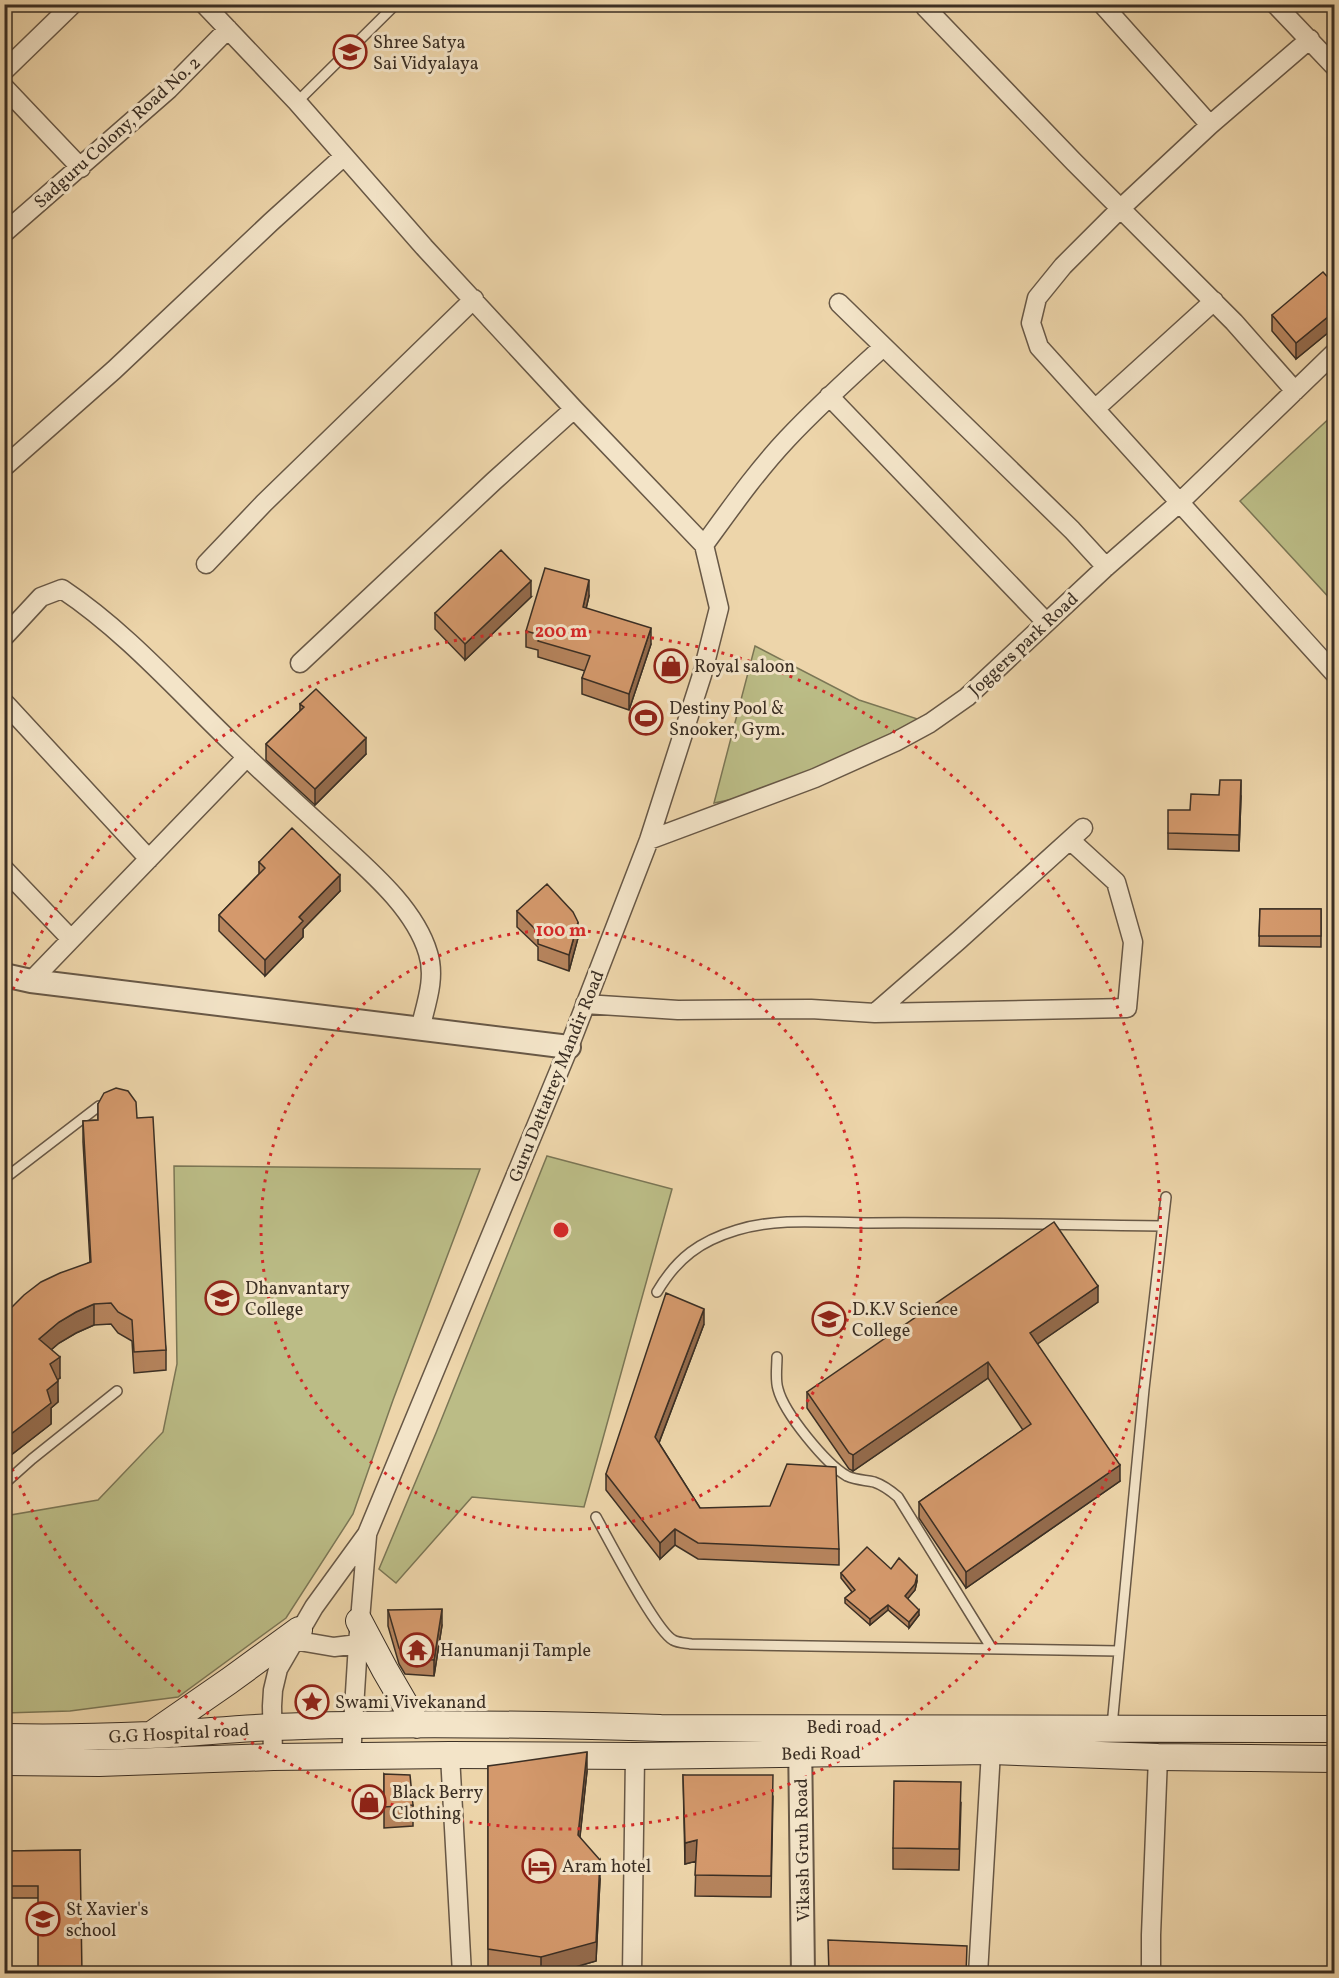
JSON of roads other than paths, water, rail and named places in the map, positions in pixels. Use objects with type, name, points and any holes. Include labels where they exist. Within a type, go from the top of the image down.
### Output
[{"type":"main road","points":[[358,1633],[417,1725]]},
{"type":"main road","points":[[150,1735],[296,1635]]},
{"type":"main road","name":"Bedi road","points":[[352,1726],[1335,1729]]},
{"type":"main road","name":"G.G Hospital road","points":[[4,1737],[150,1735],[352,1726]]},
{"type":"main road","name":"Bedi Road","points":[[307,1756],[635,1756],[991,1751],[1158,1757],[1335,1759]]},
{"type":"main road","name":"G.G Hospital road","points":[[4,1762],[99,1763],[307,1756]]},
{"type":"street","points":[[4,71],[73,4]]},
{"type":"street","points":[[204,4],[297,102],[424,247],[574,409],[705,544],[750,483],[786,440],[829,396],[884,347]]},
{"type":"street","points":[[1102,4],[1210,125]]},
{"type":"street","points":[[1275,4],[1335,66]]},
{"type":"street","points":[[925,7],[1074,162],[1214,301],[1295,392]]},
{"type":"street","name":"Sadguru Colony, Road No. 2","points":[[4,233],[169,89],[228,29]]},
{"type":"street","points":[[1310,39],[1210,125],[1063,266],[1037,298],[1031,323],[1039,347],[1335,674]]},
{"type":"street","points":[[4,87],[81,168]]},
{"type":"street","points":[[4,467],[122,363],[344,156]]},
{"type":"street","points":[[206,564],[272,495],[474,300]]},
{"type":"street","points":[[1095,409],[1214,301]]},
{"type":"street","points":[[838,303],[1064,522],[1106,567]]},
{"type":"street","name":"Joggers park Road","points":[[649,840],[815,778],[895,742],[930,723],[967,697],[1106,567],[1179,503],[1335,353]]},
{"type":"street","points":[[829,396],[1046,622]]},
{"type":"street","points":[[300,663],[574,409]]},
{"type":"street","name":"Guru Dattatrey Mandir Road","points":[[273,1757],[273,1690],[278,1669],[296,1635],[367,1534],[569,1047],[649,840],[702,675],[719,608],[705,544]]},
{"type":"street","points":[[4,637],[41,597],[62,589],[90,608],[167,678],[388,890],[414,922],[429,954],[431,986],[420,1029]]},
{"type":"street","points":[[4,702],[149,859]]},
{"type":"street","points":[[31,981],[247,757]]},
{"type":"street","points":[[585,1005],[678,1010],[811,1009],[874,1013],[1127,1008],[1132,942],[1116,882],[1077,834],[874,1013]]},
{"type":"street","points":[[4,869],[70,938]]},
{"type":"street","points":[[4,975],[31,981],[569,1047]]},
{"type":"street","name":"Guru Dattatrey Mandir Road","points":[[351,1757],[357,1685],[358,1633],[367,1534]]},
{"type":"street","points":[[296,1635],[334,1647],[358,1633]]},
{"type":"street","name":"Vikash Gruh Road","points":[[800,1727],[803,1974]]},
{"type":"street","points":[[978,1974],[991,1751]]},
{"type":"street","points":[[450,1755],[462,1974]]},
{"type":"street","points":[[632,1974],[635,1756]]},
{"type":"street","points":[[1151,1974],[1158,1757]]},
{"type":"lane","points":[[297,102],[396,4]]},
{"type":"lane","points":[[4,1179],[99,1106]]},
{"type":"lane","points":[[1112,1729],[1144,1389],[1166,1197]]},
{"type":"lane","points":[[657,1292],[684,1256],[702,1243],[738,1229],[776,1223],[948,1222],[1162,1226]]},
{"type":"lane","points":[[777,1357],[777,1389],[788,1411],[828,1461],[845,1475],[857,1480],[875,1482],[898,1497],[992,1649]]},
{"type":"lane","points":[[4,1484],[117,1391]]},
{"type":"lane","points":[[596,1517],[648,1608],[660,1627],[673,1640],[692,1644],[1119,1651]]},
{"type":"place","name":"Shree Satya Sai Vidyalaya","points":[[350,52]]},
{"type":"place","name":"Royal saloon","points":[[671,666]]},
{"type":"place","name":"Destiny Pool & Snooker, Gym.","points":[[646,718]]},
{"type":"place","name":"Dhanvantary College","points":[[222,1298]]},
{"type":"place","name":"D.K.V Science College","points":[[829,1319]]},
{"type":"place","name":"Hanumanji Tample","points":[[417,1650]]},
{"type":"place","name":"Swami Vivekanand","points":[[312,1702]]},
{"type":"place","name":"Black Berry Clothing","points":[[369,1802]]},
{"type":"place","name":"Aram hotel","points":[[539,1866]]},
{"type":"place","name":"St Xavier's school","points":[[43,1919]]}]
